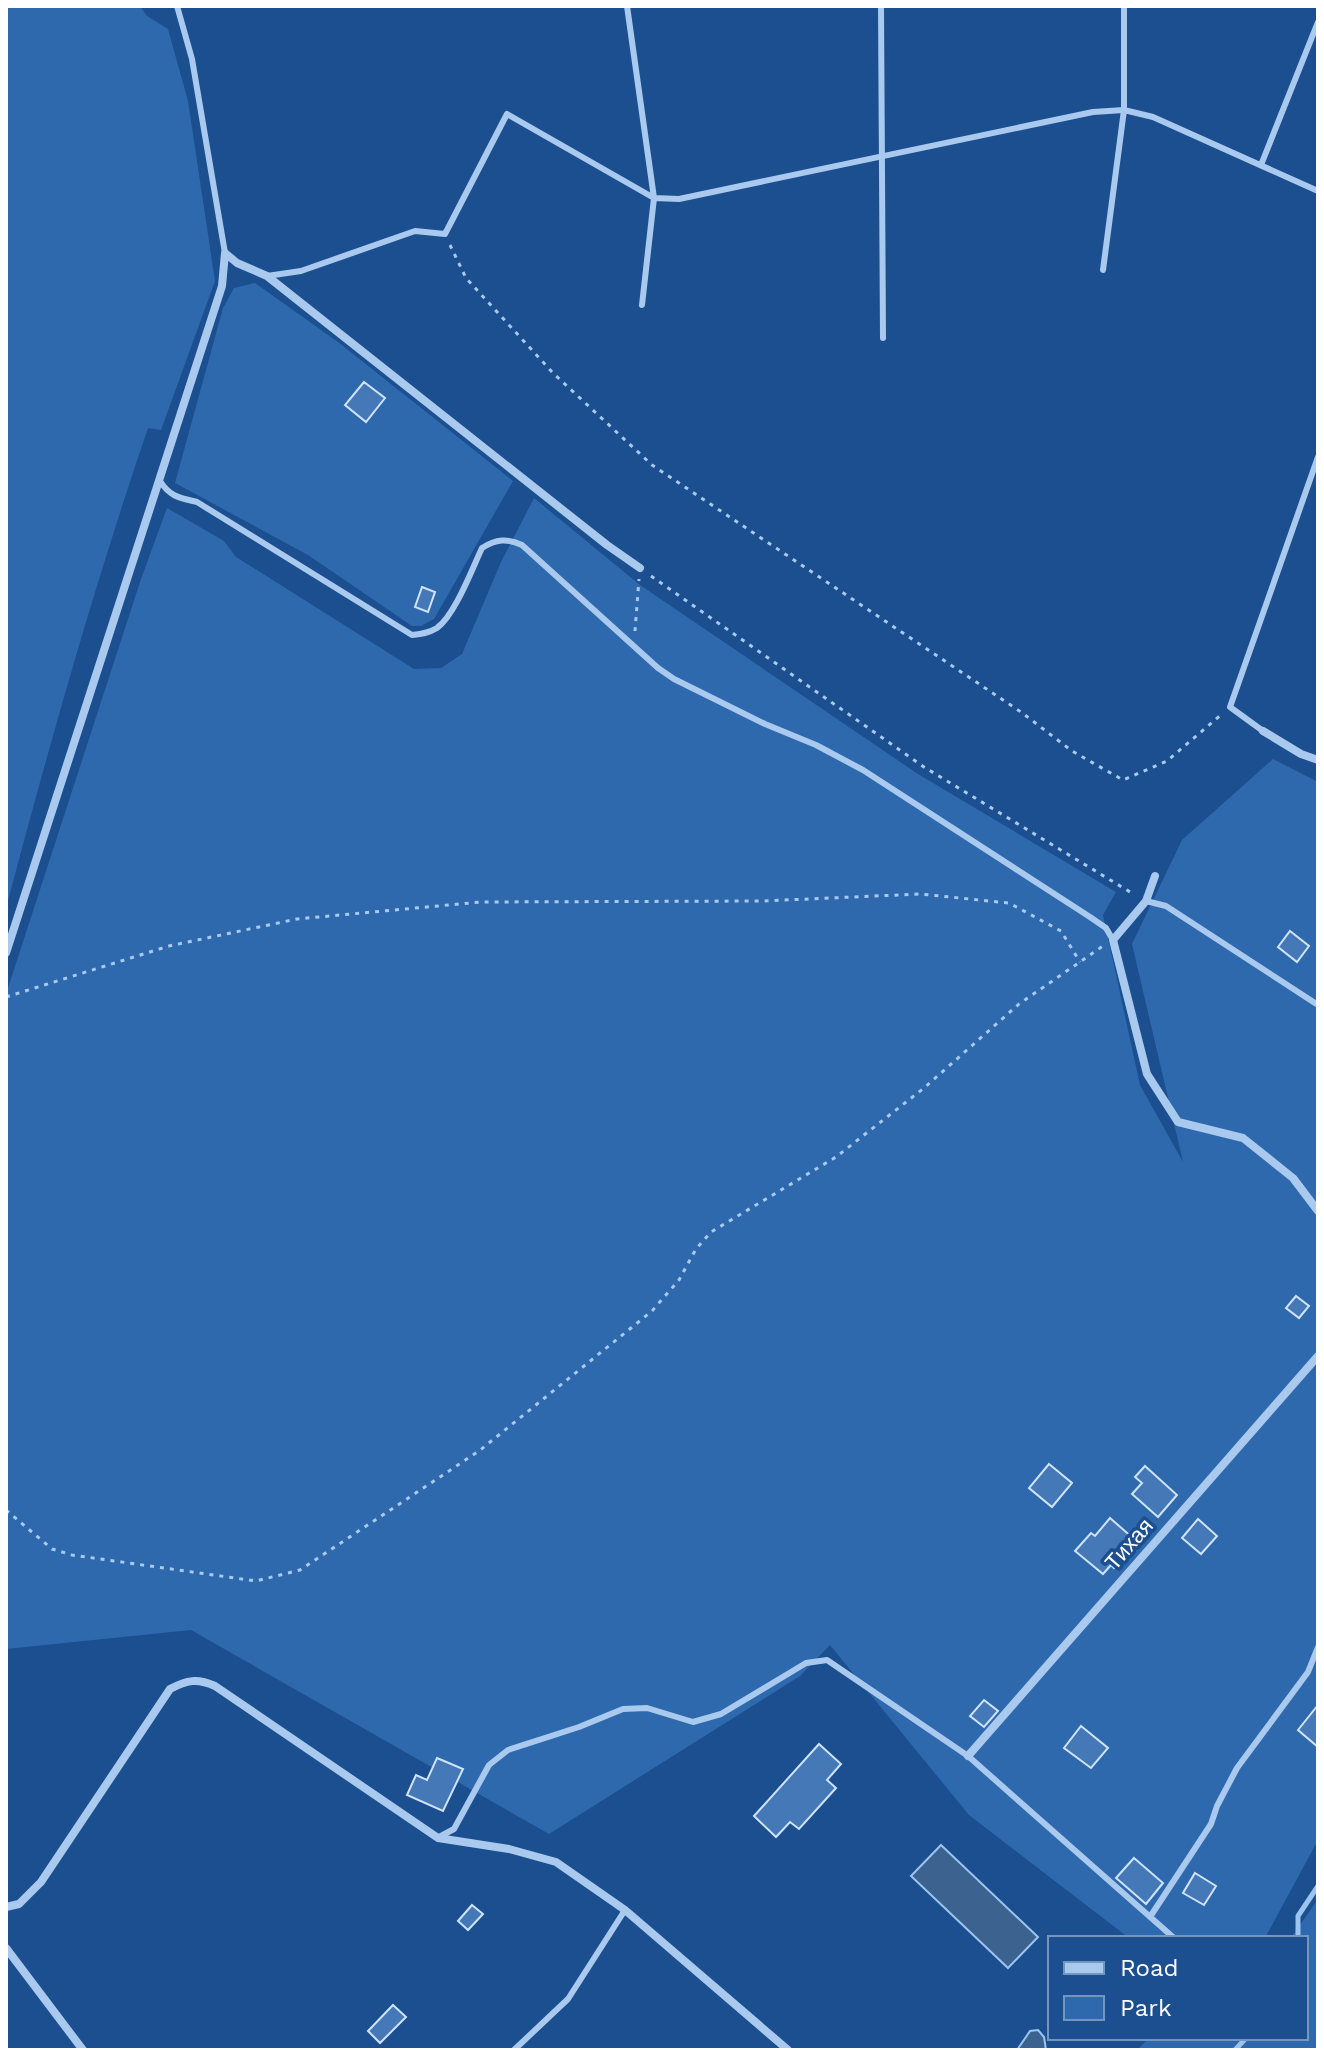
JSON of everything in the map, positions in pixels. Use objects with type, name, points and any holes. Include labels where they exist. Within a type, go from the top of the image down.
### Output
[{"type":"street","points":[[225,253],[237,263],[267,276],[640,568]]},
{"type":"street","points":[[6,953],[222,286],[225,253]]},
{"type":"street","points":[[1263,731],[1318,760]]},
{"type":"street","points":[[1155,876],[1146,901],[1113,940],[1147,1074],[1178,1122],[1243,1138],[1293,1178],[1318,1211]]},
{"type":"street","name":"Тихая","points":[[968,1756],[1318,1356]]},
{"type":"street","points":[[6,1907],[19,1904],[41,1882],[170,1689],[199,1679],[215,1686],[438,1838],[509,1849],[556,1862],[625,1910],[788,2050]]},
{"type":"street","points":[[6,1948],[83,2050]]},
{"type":"lane","points":[[177,6],[192,59],[225,253]]},
{"type":"lane","points":[[627,6],[654,198],[642,305]]},
{"type":"lane","points":[[881,6],[883,338]]},
{"type":"lane","points":[[1103,270],[1124,110],[1124,6]]},
{"type":"lane","points":[[1261,165],[1318,22]]},
{"type":"lane","points":[[267,276],[301,271],[415,231],[445,234],[507,114],[654,198],[679,199],[1093,112],[1124,110],[1153,117],[1318,191]]},
{"type":"lane","points":[[1263,731],[1230,707],[1318,457]]},
{"type":"lane","points":[[160,481],[166,492],[197,502],[412,635],[438,627],[448,616],[482,548],[492,542],[510,540],[522,545],[674,679],[863,770],[1106,928],[1113,940]]},
{"type":"lane","points":[[1146,901],[1166,906],[1318,1005]]},
{"type":"lane","points":[[1150,1917],[1211,1824],[1237,1768],[1308,1672],[1318,1647]]},
{"type":"lane","points":[[438,1838],[454,1829],[489,1765],[508,1750],[623,1709],[647,1708],[693,1722],[721,1714],[806,1663],[827,1660],[968,1756],[1172,1936]]},
{"type":"lane","points":[[514,2050],[568,1999],[625,1910]]},
{"type":"path","points":[[445,234],[466,278],[553,373],[652,465],[1021,712],[1072,751],[1123,780],[1167,761],[1230,707]]},
{"type":"path","points":[[633,644],[640,568],[924,767],[1146,901]]},
{"type":"path","points":[[6,997],[169,946],[297,919],[481,902],[763,901],[920,894],[1009,903],[1061,931],[1080,962]]},
{"type":"path","points":[[6,1510],[52,1549],[72,1555],[256,1581],[300,1570],[479,1451],[652,1311],[679,1280],[696,1249],[711,1232],[836,1157],[924,1088],[1019,1004],[1113,940]]},
{"type":"green space","points":[[6,6],[140,6],[147,16],[168,29],[188,101],[215,281],[161,430],[148,428],[128,487],[73,666],[6,908]]},
{"type":"green space","points":[[255,283],[338,342],[513,481],[434,619],[421,626],[412,626],[308,555],[175,483],[223,308],[234,288]]},
{"type":"green space","points":[[534,498],[640,585],[918,774],[1116,892],[1103,915],[1140,1085],[1183,1162],[1132,944],[1182,840],[1273,759],[1318,782],[1318,1840],[1266,1936],[1126,1936],[969,1815],[830,1645],[800,1676],[549,1834],[191,1630],[6,1649],[6,994],[167,508],[224,541],[236,557],[414,669],[441,668],[462,654],[501,562]]},
{"type":"green space","points":[[1318,1899],[1318,2050],[1137,2050],[1147,2040],[1308,2040],[1308,1936],[1292,1936]]},
{"type":"shaded area","points":[[941,1845],[1038,1937],[1008,1968],[911,1876]]},
{"type":"shaded area","points":[[1038,2030],[1044,2037],[1046,2050],[1017,2050],[1030,2031]]},
{"type":"building","points":[[364,382],[385,398],[366,422],[345,405]]},
{"type":"building","points":[[422,587],[435,592],[428,612],[415,607]]},
{"type":"building","points":[[1290,931],[1309,946],[1297,962],[1278,947]]},
{"type":"building","points":[[1296,1296],[1309,1306],[1299,1318],[1286,1308]]},
{"type":"building","points":[[1049,1464],[1072,1483],[1052,1507],[1029,1488]]},
{"type":"building","points":[[1145,1466],[1177,1495],[1158,1517],[1132,1494],[1142,1483],[1135,1477]]},
{"type":"building","points":[[1110,1518],[1134,1539],[1126,1548],[1129,1551],[1114,1568],[1111,1565],[1103,1574],[1075,1551],[1091,1533],[1095,1536]]},
{"type":"building","points":[[1198,1519],[1217,1536],[1201,1554],[1182,1538]]},
{"type":"building","points":[[984,1700],[998,1711],[984,1727],[970,1716]]},
{"type":"building","points":[[1318,1705],[1318,1747],[1298,1730]]},
{"type":"building","points":[[1081,1726],[1108,1748],[1091,1768],[1064,1748]]},
{"type":"building","points":[[819,1744],[841,1764],[827,1780],[836,1788],[799,1829],[790,1822],[776,1837],[754,1816]]},
{"type":"building","points":[[437,1758],[463,1769],[443,1811],[407,1795],[416,1775],[427,1780]]},
{"type":"building","points":[[1134,1858],[1163,1883],[1146,1904],[1116,1878]]},
{"type":"building","points":[[1195,1873],[1216,1886],[1204,1905],[1183,1893]]},
{"type":"building","points":[[472,1905],[483,1914],[468,1930],[458,1921]]},
{"type":"building","points":[[393,2005],[406,2017],[380,2043],[368,2031]]},
{"type":"waterway","points":[[1298,1936],[1298,1916],[1318,1886]]},
{"type":"waterway","points":[[1235,2050],[1244,2040]]}]
